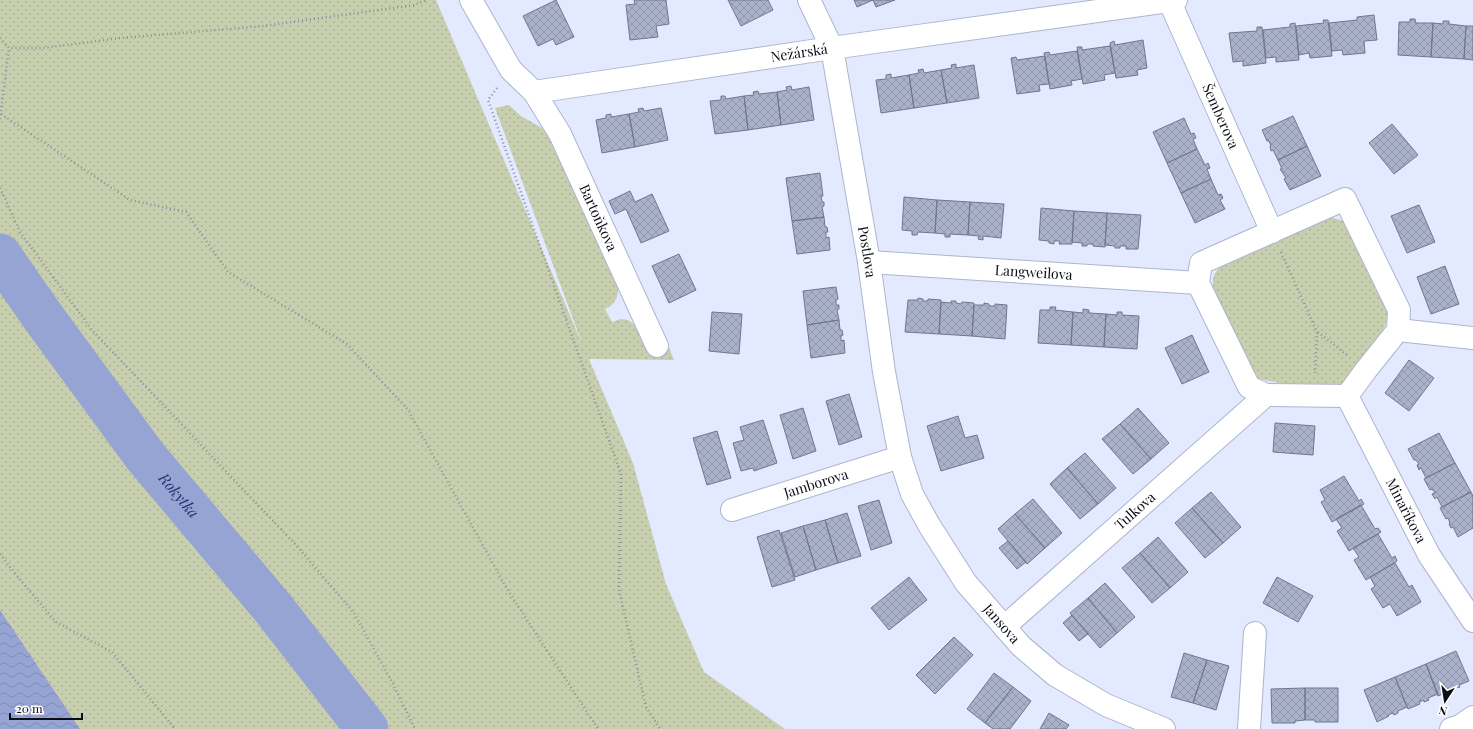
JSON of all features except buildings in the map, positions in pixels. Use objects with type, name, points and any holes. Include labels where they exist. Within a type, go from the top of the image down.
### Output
[{"type":"street","points":[[471,0],[510,70],[534,92]]},
{"type":"street","name":"Postlova","points":[[809,0],[832,48],[868,262],[884,372],[900,457]]},
{"type":"street","name":"Šemberova","points":[[1170,0],[1272,232]]},
{"type":"street","name":"Nežárská","points":[[534,92],[832,48],[1176,0]]},
{"type":"street","name":"Bartoňkova","points":[[534,92],[560,134],[657,346]]},
{"type":"street","points":[[1345,199],[1399,310],[1398,330],[1347,396],[1266,395],[1249,387],[1198,283],[1201,263],[1272,232],[1345,199]]},
{"type":"street","name":"Langweilova","points":[[868,262],[1198,283]]},
{"type":"street","points":[[1398,330],[1473,338]]},
{"type":"street","name":"Tulkova","points":[[1004,626],[1266,395]]},
{"type":"street","name":"Minaříkova","points":[[1347,396],[1429,555],[1473,621]]},
{"type":"street","name":"Jamborova","points":[[732,510],[900,457]]},
{"type":"street","name":"Jansova","points":[[900,457],[912,494],[929,525],[966,583],[1021,646],[1055,675],[1106,705],[1164,729]]},
{"type":"street","points":[[1250,729],[1255,633]]},
{"type":"street","points":[[1451,729],[1460,726],[1473,717]]},
{"type":"path","points":[[0,38],[9,48],[43,48],[120,38],[263,26],[415,5],[426,0]]},
{"type":"path","points":[[0,119],[9,48]]},
{"type":"path","points":[[510,70],[488,100],[621,474],[619,590],[646,706],[660,729]]},
{"type":"path","points":[[1,114],[130,200],[186,212],[228,272],[347,344],[408,410],[507,589],[598,729]]},
{"type":"path","points":[[0,188],[20,232],[92,330],[295,544],[354,613],[392,682],[415,729]]},
{"type":"path","points":[[1272,232],[1317,332],[1313,396]]},
{"type":"path","points":[[1317,332],[1366,370]]},
{"type":"path","points":[[0,554],[56,622],[112,652],[175,729]]},
{"type":"green space","points":[[0,0],[436,0],[583,346],[495,108],[509,105],[521,116],[542,128],[550,140],[617,284],[618,292],[616,299],[612,305],[605,309],[612,322],[621,319],[628,320],[638,329],[667,343],[674,360],[589,359],[633,463],[666,584],[704,672],[785,729],[79,729],[0,617]]},
{"type":"green space","points":[[1331,217],[1346,222],[1388,313],[1384,329],[1353,373],[1342,384],[1326,387],[1287,384],[1257,378],[1214,291],[1214,276],[1224,263]]},
{"type":"water","points":[[0,610],[80,729],[0,729]]},
{"type":"waterway","name":"Rokytka","points":[[0,255],[43,317],[145,456],[273,608],[367,729]]}]
